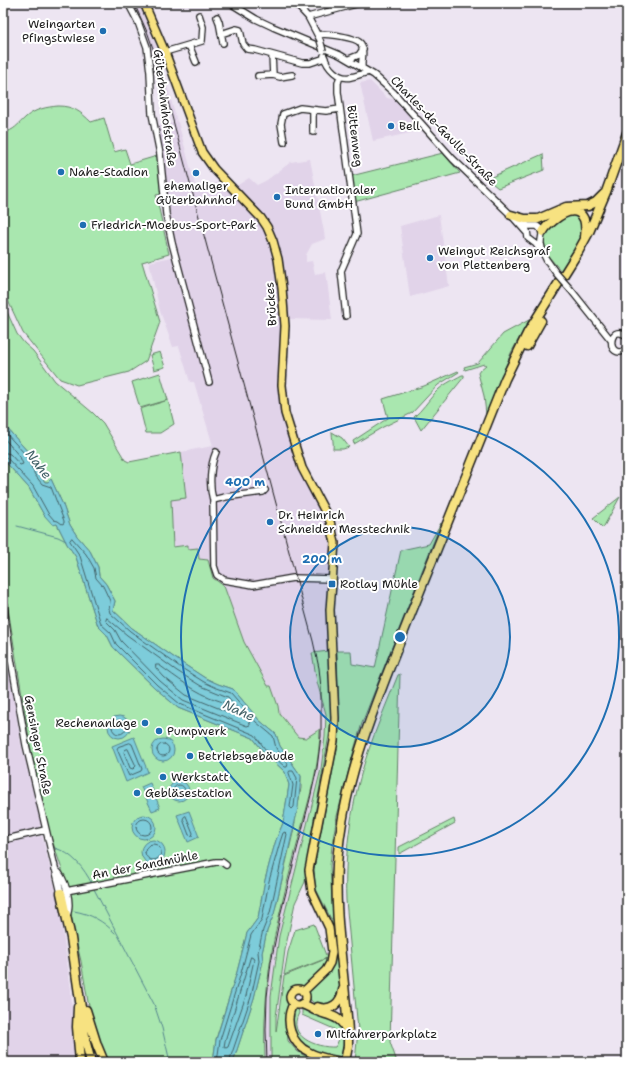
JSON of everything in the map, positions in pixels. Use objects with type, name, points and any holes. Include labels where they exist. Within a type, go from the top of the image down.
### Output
[{"type":"highway","points":[[342,1062],[348,1039],[338,921],[337,863],[351,780],[362,742],[382,687],[505,378],[528,332],[585,241],[606,192],[627,133]]},
{"type":"highway","points":[[350,1062],[353,1048],[353,1028],[343,928],[343,863],[350,810],[362,758],[387,689],[510,380],[534,334],[593,237],[627,147]]},
{"type":"highway","points":[[511,214],[521,218],[533,220],[542,218],[568,206],[588,206],[596,202],[606,192]]},
{"type":"highway","points":[[538,231],[559,210]]},
{"type":"highway","points":[[538,231],[546,227],[561,214],[574,211],[581,215],[585,221],[585,241]]},
{"type":"highway","points":[[64,892],[66,916],[79,984],[86,1043],[91,1062]]},
{"type":"highway","points":[[304,998],[321,1008],[332,1007],[342,996],[344,979]]},
{"type":"highway","points":[[79,984],[77,1027],[80,1062]]},
{"type":"highway","points":[[79,984],[96,1045],[104,1062]]},
{"type":"highway","points":[[304,998],[317,1011],[340,1020],[346,1029],[348,1039]]},
{"type":"main road","name":"Brückes","points":[[144,3],[165,52],[202,152],[214,169],[261,218],[273,241],[279,268],[284,314],[282,385],[287,422],[302,468],[332,527],[336,543],[330,605],[335,718],[334,741],[309,870],[310,883],[314,897],[329,928],[332,952],[331,959],[326,970],[304,998]]},
{"type":"main road","points":[[293,1004],[298,1005],[304,998],[297,989],[291,992],[290,998],[293,1004],[289,1024],[293,1037],[298,1044],[304,1050],[312,1054],[342,1062]]},
{"type":"street","name":"Güterbahnhofstraße","points":[[128,3],[138,22],[146,48],[150,72],[152,114],[160,154],[166,214],[209,382]]},
{"type":"street","name":"Charles-de-Gaulle-Straße","points":[[230,3],[256,19],[349,59],[369,72],[394,93],[453,159],[511,214],[556,273],[601,326],[611,340],[615,350],[626,350]]},
{"type":"street","points":[[295,3],[308,17],[319,38],[325,58],[330,68],[340,76],[346,78],[351,78],[369,72]]},
{"type":"street","points":[[308,17],[360,3]]},
{"type":"street","points":[[165,52],[202,41],[203,27],[199,15]]},
{"type":"street","points":[[217,16],[223,43]]},
{"type":"street","points":[[221,34],[236,29],[240,30],[243,44],[246,48],[302,63],[310,63],[325,58]]},
{"type":"street","points":[[319,38],[325,34],[355,39],[361,44],[363,49],[362,67]]},
{"type":"street","points":[[189,45],[196,62]]},
{"type":"street","points":[[349,59],[359,56],[363,49]]},
{"type":"street","points":[[272,55],[273,75]]},
{"type":"street","points":[[351,78],[357,71],[356,63]]},
{"type":"street","points":[[258,76],[273,75],[280,77],[292,75]]},
{"type":"street","name":"Büttenweg","points":[[340,76],[337,86],[357,234],[341,271],[346,316]]},
{"type":"street","points":[[284,142],[280,124],[283,114],[300,108],[326,111],[340,109]]},
{"type":"street","points":[[313,110],[313,132]]},
{"type":"street","name":"Charles-de-Gaulle-Straße","points":[[511,214],[526,225],[538,231]]},
{"type":"street","points":[[527,233],[529,228],[538,231]]},
{"type":"street","points":[[533,242],[538,241],[538,231]]},
{"type":"street","points":[[538,231],[541,247],[547,261]]},
{"type":"street","points":[[601,326],[609,332],[626,335]]},
{"type":"street","points":[[611,340],[616,334]]},
{"type":"street","points":[[216,452],[212,460],[211,493],[213,500],[214,566],[217,575],[224,580],[253,585],[293,578],[332,580]]},
{"type":"street","points":[[213,500],[262,492],[264,490]]},
{"type":"street","name":"Gensinger Straße","points":[[3,600],[11,659],[26,745],[55,869],[64,892]]},
{"type":"street","points":[[3,660],[11,659]]},
{"type":"street","points":[[3,840],[45,830]]},
{"type":"street","name":"An der Sandmühle","points":[[64,892],[216,862],[222,862],[226,865]]},
{"type":"shaded area","points":[[133,3],[138,3],[159,55],[196,189],[219,182],[235,187],[249,178],[257,185],[267,180],[291,162],[310,159],[325,239],[312,244],[306,255],[306,262],[312,261],[315,274],[326,272],[332,320],[288,319],[285,382],[288,412],[297,447],[312,484],[333,520],[337,536],[338,545],[332,608],[335,651],[319,653],[326,714],[325,737],[321,769],[279,936],[271,996],[271,1062],[265,1062],[264,1030],[270,962],[280,912],[311,793],[318,753],[320,729],[306,738],[298,737],[279,713],[278,706],[244,642],[224,586],[213,578],[208,560],[199,559],[188,549],[188,545],[173,547],[171,500],[186,497],[181,452],[213,446],[194,382],[190,382],[179,346],[173,347],[160,311],[149,262],[172,257],[153,127],[173,123],[155,58],[146,32]]},
{"type":"shaded area","points":[[370,81],[387,98],[397,100],[407,111],[414,132],[373,141],[360,83]]},
{"type":"shaded area","points":[[439,215],[449,286],[410,297],[400,226]]},
{"type":"shaded area","points":[[3,629],[21,744],[41,824],[38,828],[3,838]]},
{"type":"shaded area","points":[[42,836],[58,898],[71,989],[74,1062],[3,1062],[3,844]]},
{"type":"green space","name":"Friedrich-Moebus-Sport-Park","points":[[58,106],[76,110],[91,122],[104,118],[114,152],[125,149],[130,164],[157,156],[161,194],[156,195],[169,254],[142,262],[160,322],[146,361],[129,372],[77,385],[60,379],[23,333],[3,290],[3,133],[13,129],[26,117],[37,110]]},
{"type":"green space","points":[[443,153],[460,173],[354,202],[351,176]]},
{"type":"green space","points":[[543,154],[544,170],[498,188],[487,179]]},
{"type":"green space","points":[[576,214],[582,220],[582,236],[561,271],[543,247],[545,231],[563,216]]},
{"type":"green space","points":[[3,303],[17,334],[33,351],[55,381],[103,423],[125,460],[129,462],[181,452],[186,498],[171,500],[173,547],[188,545],[188,549],[198,548],[199,559],[208,560],[213,578],[224,586],[244,642],[268,686],[271,686],[279,713],[298,737],[306,738],[320,729],[319,751],[315,774],[272,949],[267,986],[265,1062],[233,1062],[254,998],[263,961],[262,953],[267,931],[274,914],[293,833],[301,788],[301,776],[280,746],[276,734],[259,720],[233,689],[205,678],[182,663],[132,628],[113,610],[115,601],[106,584],[99,576],[98,567],[90,551],[70,525],[51,479],[48,482],[45,482],[38,473],[28,452],[3,422]]},
{"type":"green space","points":[[529,320],[511,353],[486,414],[484,396],[478,373],[486,365],[484,364],[465,370],[464,367],[478,363],[503,334]]},
{"type":"green space","points":[[160,352],[165,367],[154,370],[150,355]]},
{"type":"green space","points":[[458,371],[459,372],[438,385],[412,413],[383,427],[354,444],[353,441],[388,418],[383,399],[424,386]]},
{"type":"green space","points":[[160,373],[168,400],[140,408],[132,382]]},
{"type":"green space","points":[[464,375],[464,377],[421,430],[414,417],[438,390]]},
{"type":"green space","points":[[168,400],[174,424],[160,433],[146,433],[140,409]]},
{"type":"green space","points":[[332,432],[342,438],[349,447],[343,449],[333,449]]},
{"type":"green space","points":[[3,459],[29,488],[44,515],[57,524],[67,544],[76,557],[98,626],[107,635],[113,647],[178,708],[253,738],[263,751],[285,772],[289,785],[283,823],[276,840],[265,880],[258,918],[247,933],[237,972],[216,1039],[213,1062],[107,1062],[88,1002],[81,961],[70,917],[71,896],[50,834],[31,750],[3,578]]},
{"type":"green space","points":[[620,497],[603,528],[593,518]]},
{"type":"green space","points":[[441,523],[362,723],[354,750],[337,816],[332,845],[330,866],[333,919],[331,919],[315,887],[314,868],[337,747],[339,722],[337,651],[351,651],[352,664],[375,668],[401,550],[429,544]]},
{"type":"green space","points":[[329,651],[331,724],[310,842],[305,882],[295,903],[285,950],[276,1017],[276,1032],[284,976],[328,958],[325,967],[307,985],[293,988],[288,995],[289,1004],[286,1016],[288,1041],[303,1055],[320,1062],[271,1062],[271,996],[279,936],[321,769],[325,737],[326,714],[317,682],[312,653]]},
{"type":"green space","points":[[400,674],[390,1042],[397,1062],[355,1062],[358,1030],[346,900],[346,862],[350,825],[362,770],[398,675]]},
{"type":"green space","points":[[454,819],[455,823],[399,854],[399,847]]},
{"type":"green space","points":[[334,919],[340,989],[334,1003],[320,1006],[312,1001],[309,997],[309,992],[326,976],[333,964],[335,946],[330,921]]},
{"type":"green space","points":[[314,924],[327,958],[284,975],[288,952],[295,930]]},
{"type":"green space","points":[[302,1007],[337,1019],[344,1032],[343,1048],[340,1059],[316,1052],[302,1044],[297,1038],[293,1030],[292,1019],[294,1012],[298,1008],[299,1013],[296,1021],[296,1028],[305,1039],[312,1043],[327,1047],[335,1047],[339,1039],[334,1029],[302,1015]]},
{"type":"water","name":"Nahe","points":[[3,422],[28,452],[38,473],[45,482],[48,482],[51,479],[70,525],[90,551],[98,567],[99,576],[106,584],[115,601],[113,610],[132,628],[182,663],[205,678],[233,689],[259,720],[276,734],[280,746],[301,776],[298,808],[274,914],[267,931],[262,953],[263,961],[254,998],[233,1062],[213,1062],[216,1040],[237,972],[247,933],[258,918],[270,861],[283,823],[289,785],[285,772],[263,751],[253,738],[178,708],[113,647],[107,635],[98,626],[76,557],[67,544],[57,524],[53,525],[44,515],[29,488],[3,459]]},
{"type":"water","points":[[119,716],[127,719],[130,727],[127,735],[119,738],[111,735],[108,727],[111,719]]},
{"type":"water","points":[[134,737],[148,772],[126,782],[112,746]]},
{"type":"water","points":[[163,739],[167,740],[173,746],[173,754],[167,760],[163,761],[159,760],[153,754],[152,750],[153,746],[159,740]]},
{"type":"water","points":[[175,781],[183,781],[189,787],[189,795],[183,801],[175,801],[169,795],[169,787]]},
{"type":"water","points":[[150,783],[160,808],[152,811],[141,787]]},
{"type":"water","points":[[189,811],[199,837],[188,842],[177,815]]},
{"type":"water","points":[[144,815],[153,818],[156,827],[153,836],[144,839],[135,836],[132,827],[135,818]]},
{"type":"water","points":[[153,840],[161,844],[165,852],[161,860],[153,864],[145,860],[141,852],[145,844]]},
{"type":"waterway","points":[[17,526],[58,537],[66,541]]},
{"type":"waterway","points":[[55,848],[72,857],[85,872],[92,884]]},
{"type":"waterway","points":[[94,889],[154,1004],[162,1028],[170,1062]]},
{"type":"waterway","points":[[74,911],[86,914],[96,919],[115,933]]},
{"type":"railway","points":[[134,3],[148,34],[156,57],[319,668],[321,688],[321,736],[317,768],[281,912],[271,962],[267,997],[267,1062]]},
{"type":"place","name":"Weingarten Pfingstwiese","points":[[103,31]]},
{"type":"place","name":"Bell","points":[[391,126]]},
{"type":"place","name":"Nahe-Stadion","points":[[61,172]]},
{"type":"place","name":"ehemaliger Güterbahnhof","points":[[196,173]]},
{"type":"place","name":"Internationaler Bund GmbH","points":[[277,197]]},
{"type":"place","name":"Friedrich-Moebus-Sport-Park","points":[[83,225]]},
{"type":"place","name":"Weingut Reichsgraf von Plettenberg","points":[[430,258]]},
{"type":"place","name":"Dr. Heinrich Schneider Messtechnik","points":[[270,522]]},
{"type":"place","name":"Rotlay Mühle","points":[[332,584]]},
{"type":"place","name":"Rechenanlage","points":[[145,723]]},
{"type":"place","name":"Pumpwerk","points":[[159,731]]},
{"type":"place","name":"Betriebsgebäude","points":[[190,756]]},
{"type":"place","name":"Werkstatt","points":[[163,777]]},
{"type":"place","name":"Gebläsestation","points":[[137,793]]},
{"type":"place","name":"Mitfahrerparkplatz","points":[[318,1034]]}]
